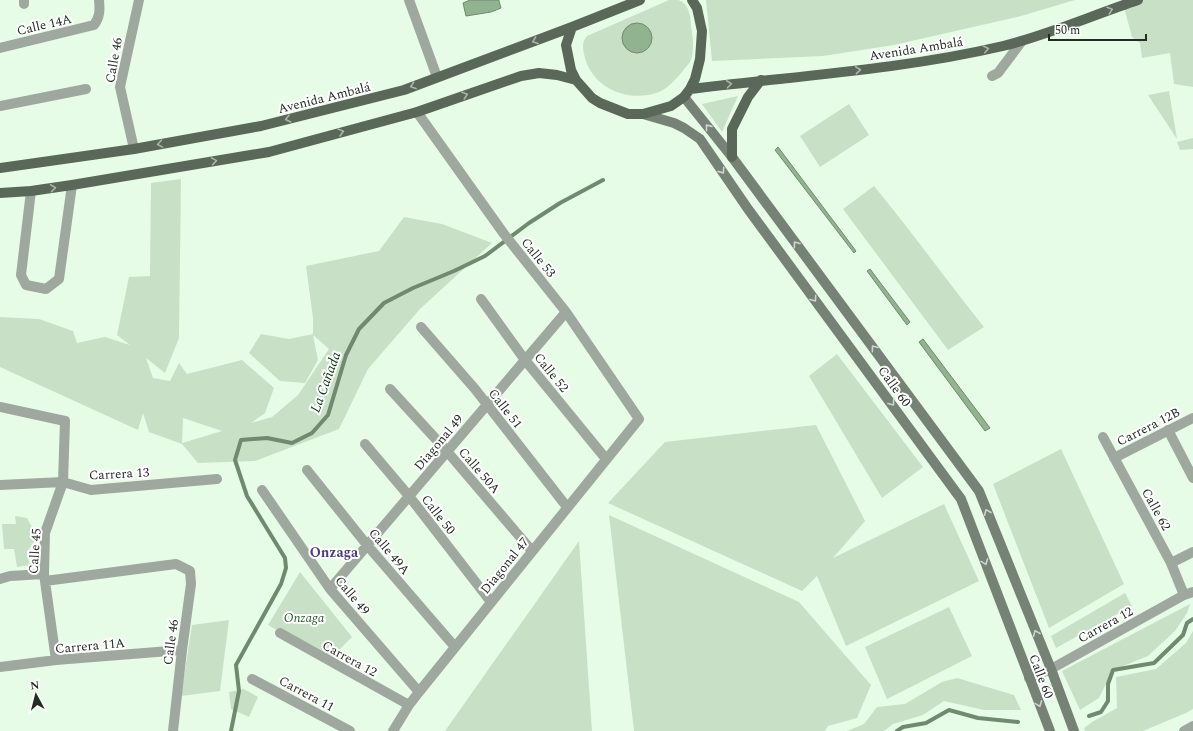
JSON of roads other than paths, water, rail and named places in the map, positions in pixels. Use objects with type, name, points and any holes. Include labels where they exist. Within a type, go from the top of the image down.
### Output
[{"type":"main road","name":"Avenida Ambalá","points":[[0,168],[134,149],[262,126],[404,90],[640,0]]},
{"type":"main road","points":[[572,27],[566,45],[571,70],[576,80],[592,98],[600,103],[628,114],[643,114],[671,106],[687,93],[696,79],[702,47],[702,30],[697,8],[692,0]]},
{"type":"main road","name":"Avenida Ambalá","points":[[687,93],[761,80],[894,67],[963,54],[1022,41],[1138,0]]},
{"type":"main road","points":[[0,193],[31,191],[72,185],[269,152],[417,112],[521,76],[539,74],[557,75],[576,80]]},
{"type":"main road","points":[[732,157],[732,129],[748,97],[761,80]]},
{"type":"main road","name":"Calle 60","points":[[687,93],[732,157],[979,491],[1074,731]]},
{"type":"main road","name":"Calle 60","points":[[643,114],[674,123],[700,139],[748,209],[961,499],[1050,731]]},
{"type":"street","name":"Calle 14A","points":[[0,48],[83,29],[94,25],[98,20],[100,9],[99,0]]},
{"type":"street","name":"Calle 46","points":[[134,149],[120,87],[139,0]]},
{"type":"street","points":[[409,0],[437,77]]},
{"type":"street","points":[[992,76],[998,72],[1022,41]]},
{"type":"street","points":[[0,106],[86,89]]},
{"type":"street","name":"Calle 53","points":[[417,112],[504,234],[566,312],[639,419]]},
{"type":"street","points":[[31,191],[21,275],[26,285],[46,289],[59,279],[72,185]]},
{"type":"street","name":"Calle 52","points":[[481,300],[525,360],[606,458]]},
{"type":"street","name":"Diagonal 49","points":[[330,589],[566,312]]},
{"type":"street","name":"Calle 51","points":[[421,327],[487,405],[567,507]]},
{"type":"street","name":"Calle 50A","points":[[390,389],[447,452],[532,551]]},
{"type":"street","name":"Calle 45","points":[[0,407],[66,422],[63,482],[45,533],[45,578],[56,660]]},
{"type":"street","name":"Carrera 12B","points":[[1114,458],[1193,418]]},
{"type":"street","name":"Diagonal 47","points":[[393,731],[419,692],[606,458],[639,419]]},
{"type":"street","points":[[1168,430],[1193,478]]},
{"type":"street","name":"Calle 62","points":[[1103,437],[1188,593]]},
{"type":"street","name":"Calle 50","points":[[365,444],[409,496],[491,602]]},
{"type":"street","name":"Calle 49A","points":[[306,470],[367,545],[455,647]]},
{"type":"street","name":"Carrera 13","points":[[0,485],[63,482],[91,490],[217,479]]},
{"type":"street","name":"Calle 49","points":[[262,490],[330,589],[419,692]]},
{"type":"street","points":[[1172,563],[1193,552]]},
{"type":"street","name":"Calle 46","points":[[45,578],[176,564],[190,571],[191,584],[171,731]]},
{"type":"street","points":[[0,580],[10,576],[45,578]]},
{"type":"street","name":"Carrera 12","points":[[1029,678],[1050,669],[1188,593]]},
{"type":"street","name":"Carrera 12","points":[[280,633],[409,705]]},
{"type":"street","name":"Carrera 11A","points":[[0,667],[56,660],[182,650]]},
{"type":"street","name":"Carrera 11","points":[[252,678],[350,731]]},
{"type":"street","points":[[1184,731],[1193,726]]},
{"type":"waterway","name":"La Cañada","points":[[231,731],[239,691],[236,665],[281,584],[286,568],[285,558],[247,496],[235,460],[241,440],[267,438],[292,443],[312,433],[328,415],[346,355],[359,329],[384,303],[413,288],[485,256],[529,223],[560,203],[603,180]]},
{"type":"waterway","points":[[1089,716],[1101,712],[1108,701],[1108,684],[1113,670],[1154,663],[1183,635],[1187,623],[1193,619]]},
{"type":"waterway","points":[[897,731],[903,727],[926,723],[949,710],[978,718],[1018,722]]},
{"type":"district","name":"Onzaga","points":[[334,552]]}]
